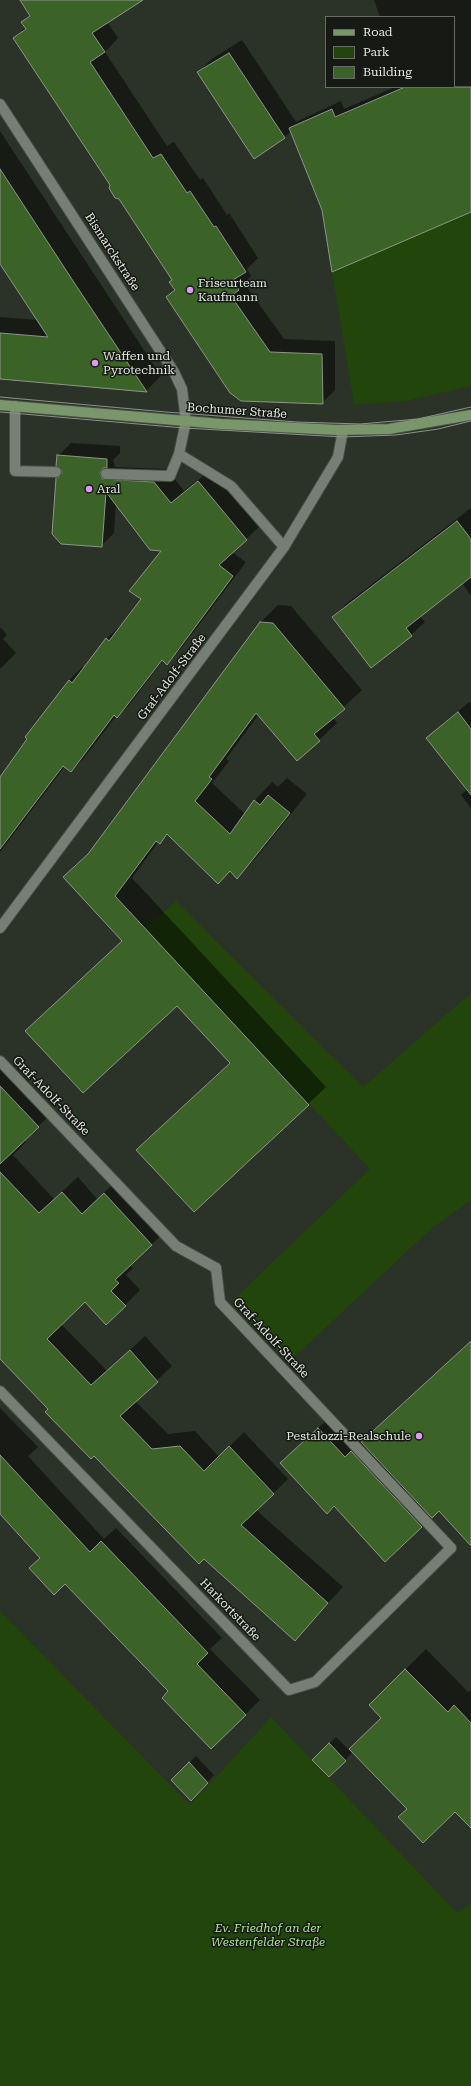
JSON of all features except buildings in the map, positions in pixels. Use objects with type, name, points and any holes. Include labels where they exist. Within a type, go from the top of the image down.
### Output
[{"type":"main road","name":"Bochumer Straße","points":[[0,405],[186,421],[343,430],[389,429],[471,415]]},
{"type":"street","name":"Bismarckstraße","points":[[0,104],[174,372],[182,390],[186,421],[179,454],[170,476],[106,474]]},
{"type":"street","points":[[15,406],[15,471],[56,472]]},
{"type":"street","name":"Graf-Adolf-Straße","points":[[0,928],[284,547],[338,457],[343,430]]},
{"type":"street","points":[[179,454],[231,486],[284,547]]},
{"type":"street","name":"Graf-Adolf-Straße","points":[[0,1061],[176,1246],[216,1268],[220,1302],[452,1548]]},
{"type":"street","name":"Harkortstraße","points":[[0,1391],[289,1690],[315,1682],[452,1548]]},
{"type":"green space","points":[[471,212],[471,386],[406,401],[354,405],[332,272]]},
{"type":"green space","points":[[176,901],[363,1087],[471,993],[471,1200],[432,1228],[289,1362],[232,1301],[370,1169],[145,929]]},
{"type":"green space","name":"Ev. Friedhof an der Westenfelder Straße","points":[[0,1611],[190,1805],[271,1717],[457,1913],[471,1903],[471,2086],[0,2086]]},
{"type":"tram line","points":[[0,397],[297,422],[360,424],[418,419],[471,407]]},
{"type":"tram line","points":[[0,412],[184,428],[343,437],[396,435],[438,429],[471,421]]},
{"type":"place","name":"Friseurteam Kaufmann","points":[[190,290]]},
{"type":"place","name":"Waffen und Pyrotechnik","points":[[95,363]]},
{"type":"place","name":"Aral","points":[[89,489]]},
{"type":"place","name":"Pestalozzi-Realschule","points":[[419,1436]]}]
